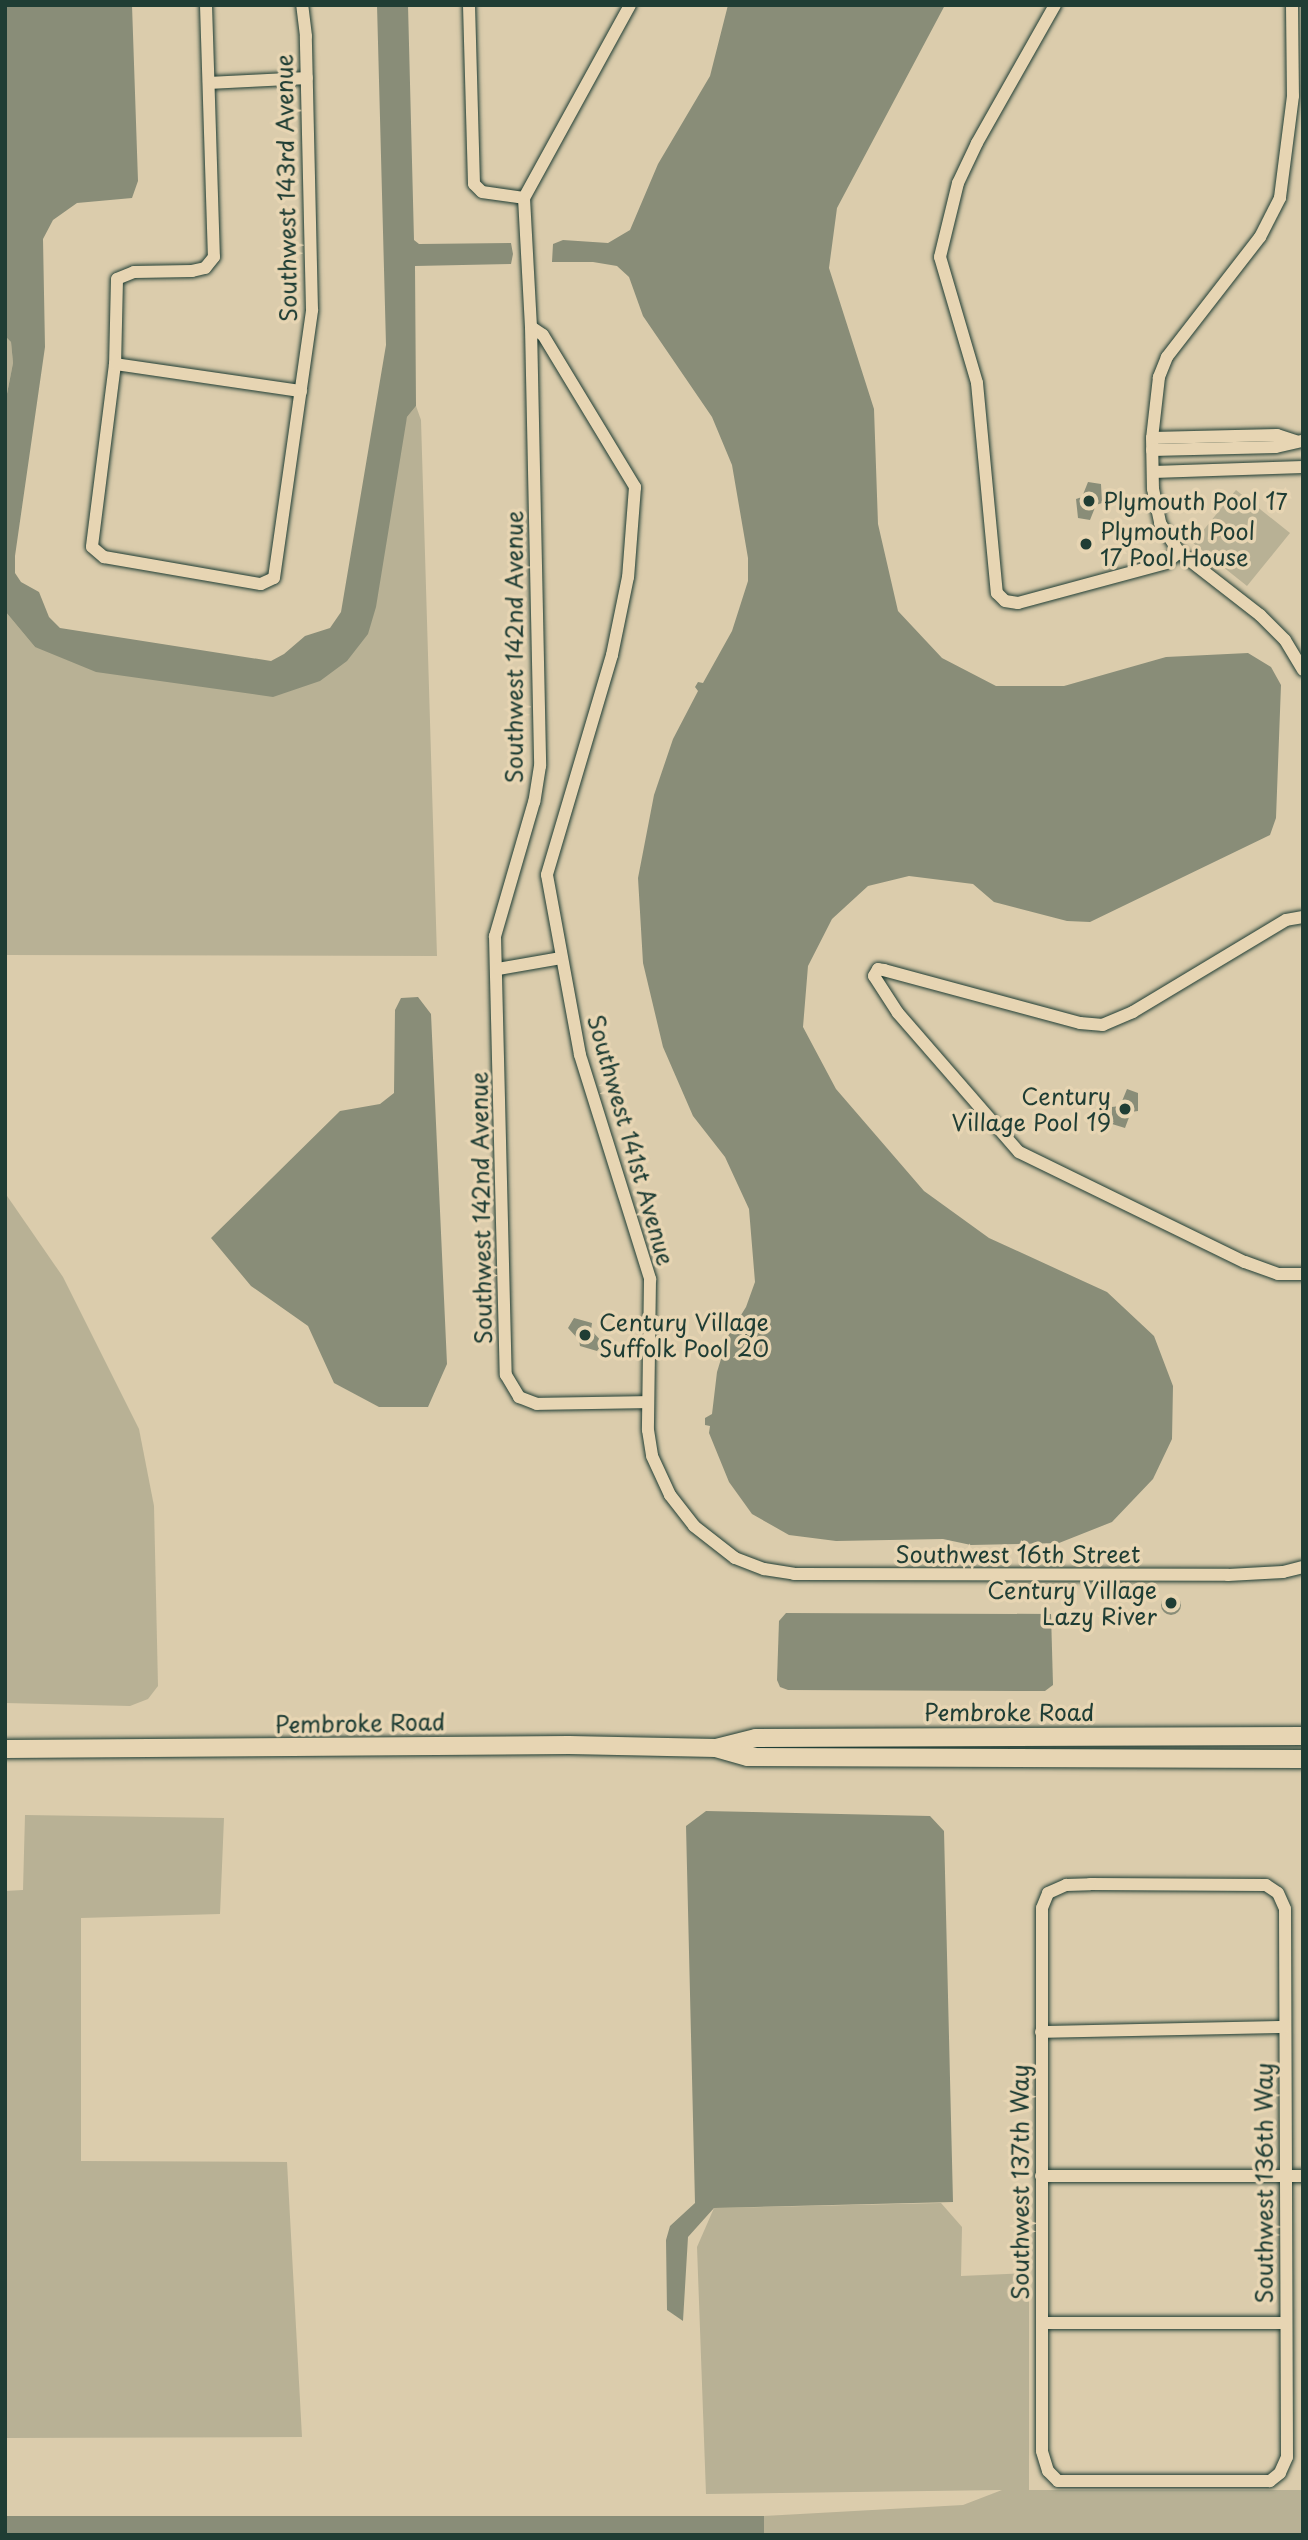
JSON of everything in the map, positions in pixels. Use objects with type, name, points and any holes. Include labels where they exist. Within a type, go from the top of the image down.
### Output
[{"type":"main road","name":"Pembroke Road","points":[[716,1748],[756,1738],[1303,1736]]},
{"type":"main road","name":"Pembroke Road","points":[[5,1749],[569,1745],[716,1748],[748,1757],[1303,1759]]},
{"type":"street","points":[[206,5],[214,257],[205,268],[192,271],[121,275],[117,285],[115,364],[301,391]]},
{"type":"street","name":"Southwest 143rd Avenue","points":[[115,364],[92,541],[95,552],[104,557],[261,584],[274,578],[312,310],[307,78],[302,5]]},
{"type":"street","points":[[470,5],[474,184],[482,192],[523,198],[630,5]]},
{"type":"street","points":[[1055,5],[976,143],[952,200],[940,257],[977,383],[997,593],[1005,601],[1018,603],[1166,563],[1179,552]]},
{"type":"street","points":[[1292,5],[1293,96],[1280,198],[1260,237],[1167,357],[1157,388],[1152,444],[1158,519],[1179,552],[1262,617],[1285,640],[1303,670]]},
{"type":"street","points":[[209,83],[307,78]]},
{"type":"street","name":"Southwest 142nd Avenue","points":[[523,198],[531,327],[540,766],[534,802],[497,922],[505,1364],[508,1383],[519,1397],[530,1403],[647,1402]]},
{"type":"street","name":"Southwest 141st Avenue","points":[[531,327],[543,335],[635,487],[628,577],[612,656],[547,875],[580,1055],[650,1279],[647,1402],[652,1456],[666,1487],[694,1526],[735,1558]]},
{"type":"street","points":[[1152,444],[1277,435],[1300,441]]},
{"type":"street","points":[[1153,472],[1303,467]]},
{"type":"street","points":[[1303,917],[1292,918],[1133,1012],[1103,1025],[1080,1023],[884,970],[878,969],[874,976],[898,1013],[1018,1152],[1180,1232],[1269,1272],[1303,1274]]},
{"type":"street","points":[[498,969],[561,958]]},
{"type":"street","name":"Southwest 16th Street","points":[[735,1558],[764,1569],[820,1575],[1228,1576],[1283,1572],[1303,1567]]},
{"type":"street","name":"Southwest 137th Way","points":[[1278,1893],[1266,1885],[1090,1884],[1066,1885],[1048,1893],[1042,1908],[1041,2176],[1042,2451],[1048,2471],[1058,2481],[1270,2481],[1280,2473]]},
{"type":"street","name":"Southwest 136th Way","points":[[1278,1893],[1284,1909],[1287,2457],[1280,2473]]},
{"type":"street","points":[[1041,2032],[1285,2027]]},
{"type":"street","points":[[1041,2176],[1303,2176]]},
{"type":"street","points":[[1042,2323],[1285,2323]]},
{"type":"shaded area","points":[[5,5],[132,5],[138,181],[132,198],[77,203],[53,220],[43,239],[45,347],[15,556],[15,573],[21,582],[39,592],[49,617],[60,628],[271,661],[305,636],[330,628],[341,612],[386,345],[377,5],[408,5],[414,240],[419,244],[511,243],[513,254],[511,264],[415,266],[416,406],[407,417],[376,607],[368,634],[347,661],[320,681],[273,697],[96,672],[35,647],[5,611],[5,404],[13,363],[11,342],[5,336]]},
{"type":"shaded area","points":[[728,5],[945,5],[837,208],[829,268],[874,409],[878,524],[898,611],[942,658],[996,686],[1064,686],[1166,657],[1248,653],[1271,667],[1281,685],[1276,818],[1270,835],[1090,922],[1067,921],[994,902],[973,884],[909,876],[868,886],[832,919],[808,966],[803,1027],[836,1089],[924,1191],[989,1238],[1107,1292],[1154,1336],[1173,1386],[1172,1439],[1153,1479],[1112,1522],[1059,1543],[971,1545],[943,1539],[836,1541],[789,1535],[752,1514],[729,1482],[709,1433],[710,1426],[705,1425],[705,1418],[712,1414],[717,1372],[728,1336],[746,1307],[755,1282],[749,1209],[725,1157],[693,1116],[663,1047],[643,963],[638,878],[654,795],[673,739],[698,691],[695,687],[698,682],[703,683],[732,631],[748,581],[748,558],[732,465],[712,417],[643,316],[629,277],[617,266],[593,262],[552,262],[553,244],[563,240],[608,243],[630,230],[658,164],[710,76]]},
{"type":"shaded area","points":[[5,336],[11,342],[13,363],[5,404]]},
{"type":"shaded area","points":[[416,406],[421,420],[437,956],[5,955],[5,611],[35,647],[320,681],[407,417]]},
{"type":"shaded area","name":"Plymouth Pool 17","points":[[1088,482],[1101,484],[1102,503],[1096,505],[1090,520],[1078,518],[1076,499],[1082,497]]},
{"type":"shaded area","points":[[1236,490],[1290,533],[1247,586],[1193,543]]},
{"type":"shaded area","points":[[418,997],[431,1014],[447,1364],[428,1407],[379,1407],[334,1383],[308,1326],[251,1286],[211,1238],[340,1111],[380,1104],[394,1093],[395,1010],[401,998]]},
{"type":"shaded area","name":"Century Village Pool 19","points":[[1127,1089],[1138,1093],[1138,1111],[1131,1112],[1125,1128],[1112,1124],[1112,1107],[1120,1106]]},
{"type":"shaded area","points":[[5,1193],[63,1277],[139,1429],[154,1506],[158,1686],[148,1699],[130,1706],[5,1703]]},
{"type":"shaded area","name":"Century Village Suffolk Pool 20","points":[[574,1318],[592,1323],[591,1330],[603,1343],[597,1351],[580,1346],[579,1340],[568,1328]]},
{"type":"shaded area","name":"Century Village Lazy River","points":[[1171,1595],[1178,1598],[1181,1605],[1178,1612],[1171,1615],[1164,1612],[1161,1605],[1164,1598]]},
{"type":"shaded area","points":[[786,1613],[1051,1614],[1053,1685],[1045,1691],[788,1690],[780,1687],[777,1680],[779,1621]]},
{"type":"shaded area","points":[[706,1811],[930,1816],[944,1831],[953,2202],[714,2208],[688,2237],[683,2321],[667,2310],[666,2240],[670,2226],[695,2203],[686,1826]]},
{"type":"shaded area","points":[[25,1815],[224,1818],[220,1914],[81,1918],[81,2161],[287,2162],[302,2437],[5,2438],[5,1891],[23,1890]]},
{"type":"shaded area","points":[[941,2203],[962,2227],[961,2276],[1029,2273],[1029,2490],[1303,2490],[1303,2535],[764,2535],[764,2516],[963,2505],[1002,2490],[706,2494],[697,2247],[714,2208]]},
{"type":"shaded area","points":[[5,2516],[764,2516],[764,2535],[5,2535]]},
{"type":"place","name":"Plymouth Pool 17","points":[[1089,501]]},
{"type":"place","name":"Plymouth Pool 17 Pool House","points":[[1086,544]]},
{"type":"place","name":"Century Village Pool 19","points":[[1125,1109]]},
{"type":"place","name":"Century Village Suffolk Pool 20","points":[[585,1335]]},
{"type":"place","name":"Century Village Lazy River","points":[[1171,1603]]}]
